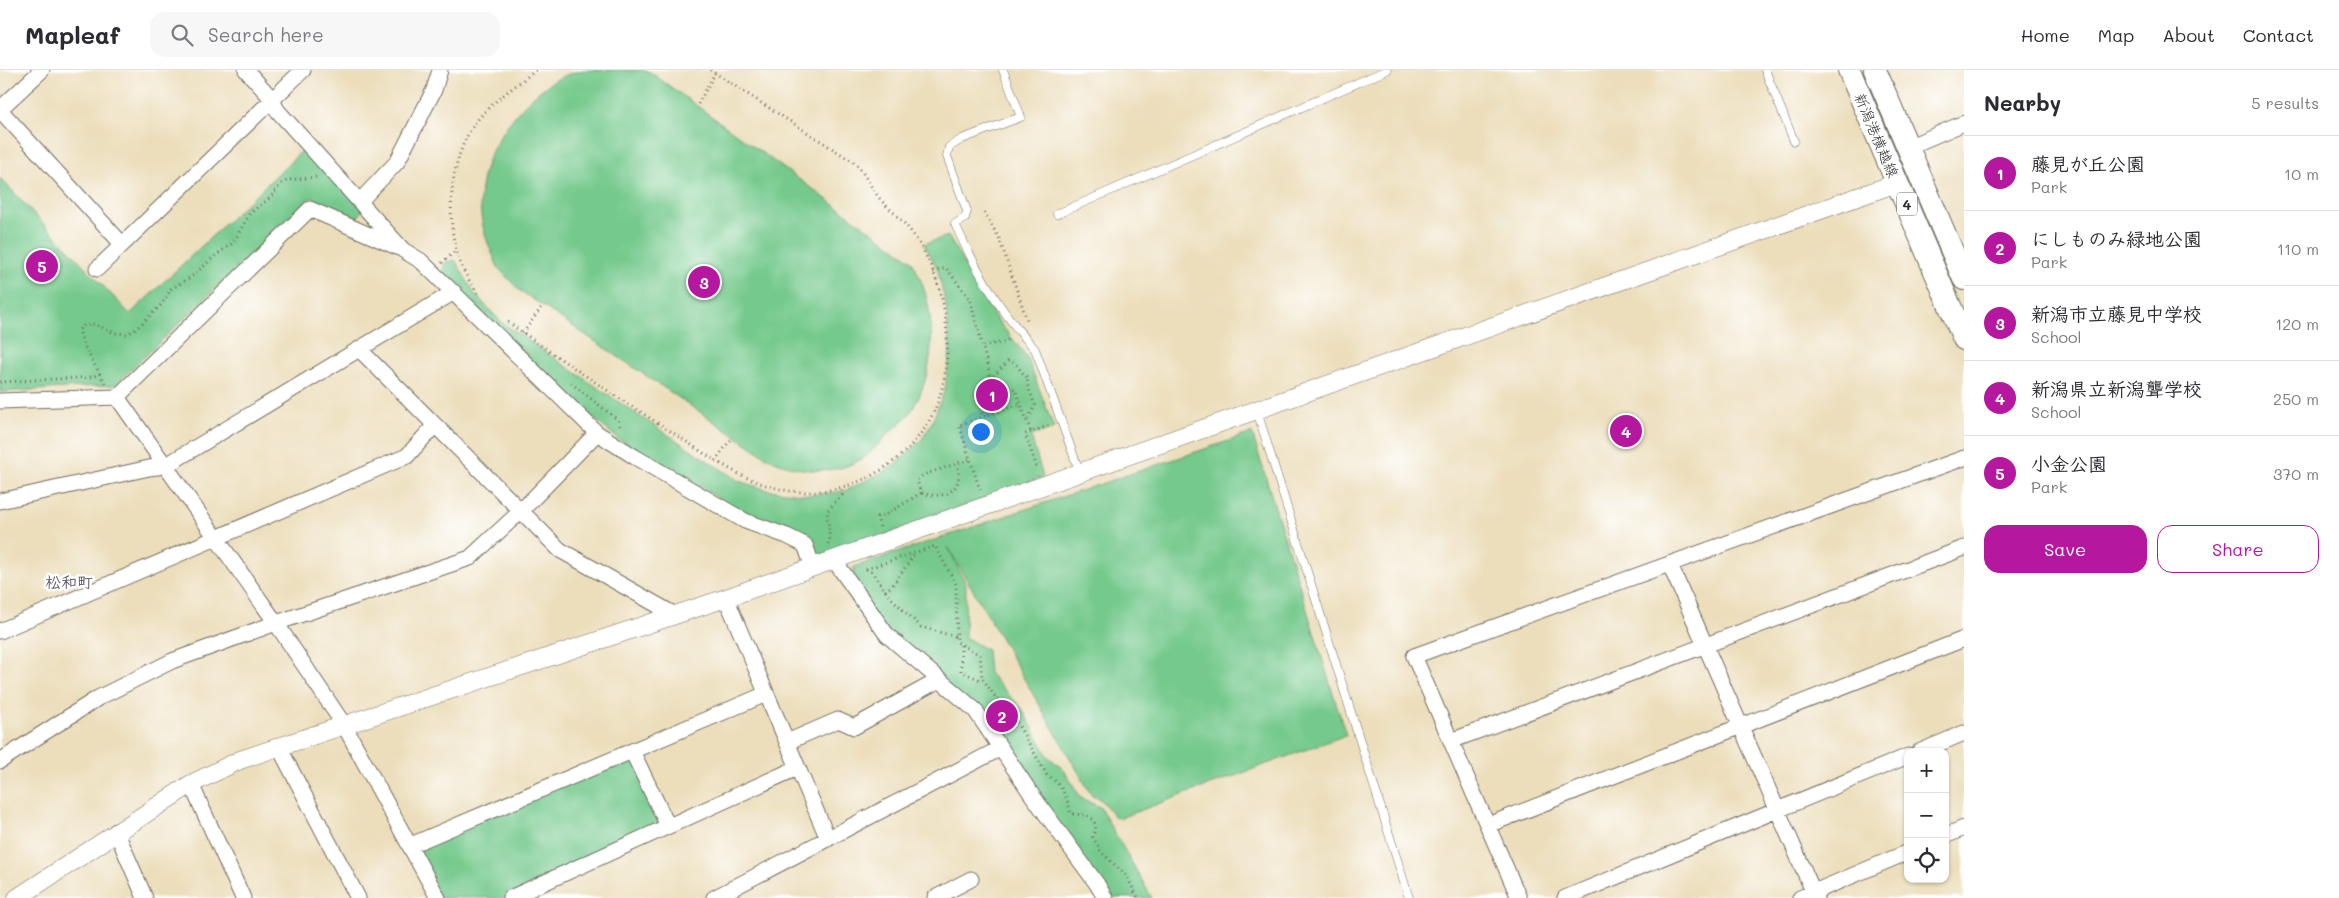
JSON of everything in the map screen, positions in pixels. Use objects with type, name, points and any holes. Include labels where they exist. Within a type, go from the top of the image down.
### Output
[{"type":"main road","name":"新潟港横越線","points":[[1849,70],[1964,339]]},
{"type":"main road","name":"新潟港横越線","points":[[1875,70],[1962,267]]},
{"type":"street","points":[[42,70],[0,110],[122,244]]},
{"type":"street","points":[[246,70],[272,99],[277,110],[403,250]]},
{"type":"street","points":[[97,269],[303,70]]},
{"type":"street","points":[[360,201],[397,162],[434,90],[440,70]]},
{"type":"street","points":[[1908,147],[1964,123]]},
{"type":"street","points":[[17,898],[191,784],[240,760],[726,598],[1897,183]]},
{"type":"street","points":[[0,401],[112,391],[310,209],[403,250],[421,261],[597,433],[635,458],[745,521],[787,536],[805,545],[813,567]]},
{"type":"street","points":[[0,501],[165,466],[454,292]]},
{"type":"street","points":[[360,349],[560,550],[675,615]]},
{"type":"street","points":[[112,391],[276,623],[344,725],[438,898]]},
{"type":"street","points":[[0,632],[407,456],[435,425]]},
{"type":"street","points":[[0,761],[106,694],[172,661],[276,623],[470,558],[522,510],[597,433]]},
{"type":"street","points":[[1519,898],[1414,656],[1964,458]]},
{"type":"street","points":[[1451,741],[1964,548]]},
{"type":"street","points":[[834,560],[886,635],[975,710],[1105,898]]},
{"type":"street","points":[[1670,565],[1742,725],[1810,896],[1904,854]]},
{"type":"street","points":[[726,598],[828,839]]},
{"type":"street","points":[[1488,825],[1964,639]]},
{"type":"street","points":[[787,742],[838,720],[854,727],[939,680]]},
{"type":"street","points":[[410,845],[766,694]]},
{"type":"street","points":[[1929,748],[1964,734]]},
{"type":"street","points":[[279,747],[358,898]]},
{"type":"street","points":[[714,898],[1001,748]]},
{"type":"street","points":[[632,751],[668,826]]},
{"type":"street","points":[[1565,898],[1904,758]]},
{"type":"street","points":[[510,898],[797,768]]},
{"type":"street","points":[[191,784],[243,898]]},
{"type":"street","points":[[1949,834],[1964,828]]},
{"type":"street","points":[[116,832],[145,898]]},
{"type":"street","points":[[936,898],[971,879]]},
{"type":"lane","points":[[1003,70],[1021,117],[962,139],[949,147],[947,156],[967,211],[965,218],[955,224],[989,292],[1018,331],[1035,349],[1080,473]]},
{"type":"lane","points":[[1057,214],[1387,70]]},
{"type":"lane","points":[[1765,70],[1794,141]]},
{"type":"lane","points":[[1257,411],[1409,898]]},
{"type":"path","points":[[482,298],[462,267],[453,233],[451,203],[459,158],[480,117],[504,94],[536,70]]},
{"type":"path","points":[[502,318],[627,404],[742,477],[778,488],[806,492],[842,487],[873,475],[904,453],[928,422],[938,399],[946,369],[944,306],[933,272],[915,237],[877,196],[864,172],[855,163],[710,70]]},
{"type":"path","points":[[698,104],[715,73]]},
{"type":"path","points":[[112,391],[84,346],[79,330],[84,325],[94,324],[115,333],[127,334],[136,329],[161,305],[171,289],[194,275],[216,254],[234,244],[250,213],[270,198],[281,184],[288,180],[320,177]]},
{"type":"path","points":[[984,212],[999,238],[1035,349]]},
{"type":"path","points":[[933,272],[946,268],[970,299],[983,346],[989,377],[994,390]]},
{"type":"path","points":[[523,333],[541,308]]},
{"type":"path","points":[[983,346],[1004,342],[1018,331]]},
{"type":"path","points":[[989,377],[994,376],[1008,361],[1014,362],[1019,366],[1022,374],[1026,377],[1035,405],[1027,421]]},
{"type":"path","points":[[0,382],[92,377],[100,373]]},
{"type":"path","points":[[564,377],[618,420],[622,434]]},
{"type":"path","points":[[983,417],[980,410],[985,396],[994,390],[1006,387],[1015,389],[1030,432],[1061,422]]},
{"type":"path","points":[[981,494],[959,425],[1021,404]]},
{"type":"path","points":[[715,460],[731,439]]},
{"type":"path","points":[[921,493],[917,480],[923,475],[970,459]]},
{"type":"path","points":[[880,530],[877,518],[921,493],[933,497],[945,496],[953,490],[960,472],[957,464]]},
{"type":"path","points":[[821,543],[827,548],[830,540],[827,511],[842,495],[842,487]]},
{"type":"path","points":[[957,637],[922,626],[885,591],[872,572],[866,569],[936,546],[956,584],[957,637],[957,642],[980,655],[984,682],[1012,716],[1047,775],[1055,780],[1063,789],[1072,814],[1086,815],[1094,820],[1096,829],[1093,837],[1101,852],[1126,875],[1138,898]]},
{"type":"path","points":[[885,591],[902,573],[915,553]]},
{"type":"path","points":[[961,645],[961,671],[984,682]]},
{"type":"green space","points":[[583,70],[640,70],[650,72],[911,260],[920,277],[930,315],[930,355],[927,374],[921,393],[910,414],[866,456],[852,464],[828,470],[791,467],[768,458],[519,290],[498,267],[485,233],[481,214],[480,196],[488,160],[507,126],[534,96],[556,80]]},
{"type":"green space","points":[[305,148],[363,210],[358,217],[310,198],[115,385],[0,392],[0,178],[130,314]]},
{"type":"green space","points":[[948,236],[995,317],[1027,357],[1054,428],[1031,436],[1043,477],[831,555],[814,554],[800,533],[749,516],[618,439],[578,405],[441,273],[446,262],[455,260],[474,293],[501,322],[739,481],[768,490],[810,495],[845,491],[887,470],[922,439],[932,422],[945,389],[950,352],[946,306],[937,268],[924,244]]},
{"type":"green space","points":[[1252,433],[1346,735],[1117,819],[1100,799],[1092,796],[948,547],[966,584],[965,637],[987,650],[989,673],[1022,709],[1048,756],[1064,770],[1081,798],[1100,807],[1152,898],[1105,898],[975,710],[887,635],[853,587],[854,567]]},
{"type":"green space","points":[[632,751],[668,826],[510,898],[438,898],[411,845]]},
{"type":"place","name":"小金公園","points":[[42,266]]},
{"type":"place","name":"新潟市立藤見中学校","points":[[704,282]]},
{"type":"place","name":"藤見が丘公園","points":[[992,395]]},
{"type":"place","name":"新潟県立新潟聾学校","points":[[1626,431]]},
{"type":"place","name":"にしものみ緑地公園","points":[[1002,716]]},
{"type":"district","name":"松和町","points":[[69,581]]}]
